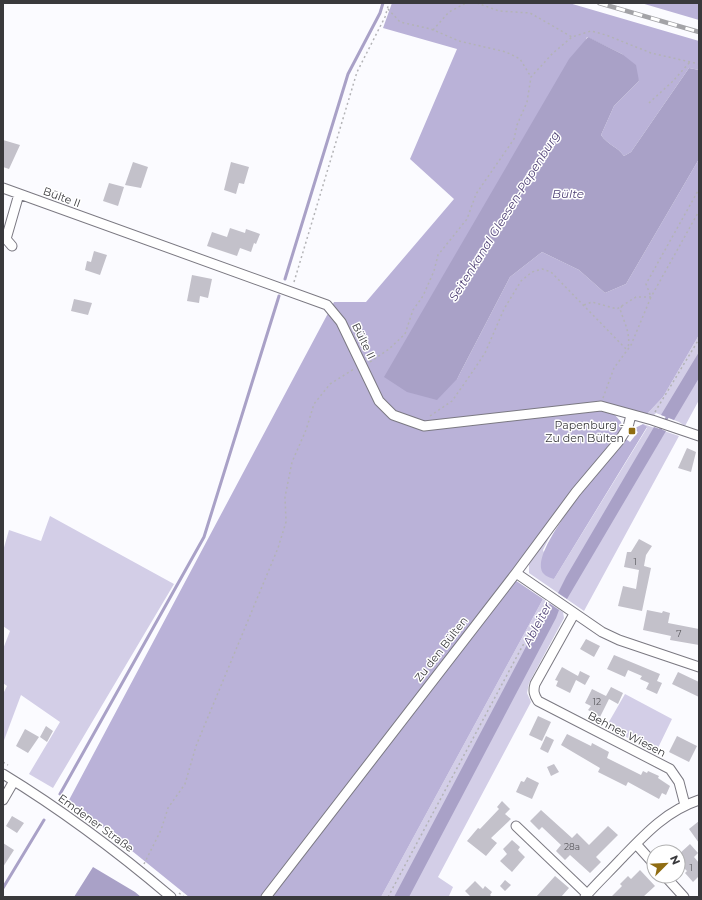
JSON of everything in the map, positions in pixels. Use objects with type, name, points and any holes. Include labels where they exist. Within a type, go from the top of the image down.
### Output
[{"type":"street","name":"Bülte II","points":[[3,188],[327,305],[341,322],[379,401],[393,415],[424,426],[601,406],[649,419],[699,436]]},
{"type":"street","points":[[12,246],[6,239],[19,194]]},
{"type":"street","name":"Zu den Bülten","points":[[266,897],[516,573],[576,492],[619,441],[628,428],[631,415]]},
{"type":"street","points":[[516,573],[602,632],[619,640],[699,667]]},
{"type":"street","name":"Behnes Wiesen","points":[[574,614],[534,684],[533,691],[538,701],[670,769],[679,782],[684,805]]},
{"type":"street","name":"Emdener Straße","points":[[3,774],[64,813],[140,870],[171,897]]},
{"type":"street","points":[[3,800],[14,781]]},
{"type":"street","points":[[516,826],[586,895],[649,829],[667,815],[684,805],[699,800]]},
{"type":"street","points":[[636,844],[646,855]]},
{"type":"street","points":[[672,884],[684,897]]},
{"type":"path","points":[[292,292],[295,274],[357,72],[385,17],[389,3]]},
{"type":"path","points":[[433,30],[449,12],[466,3]]},
{"type":"path","points":[[477,3],[499,11],[530,13],[572,37]]},
{"type":"path","points":[[388,8],[400,22],[433,30],[458,41],[473,43],[520,59],[531,78]]},
{"type":"path","points":[[140,870],[150,854],[168,808],[185,784],[196,746],[278,548],[286,522],[285,497],[292,462],[314,404],[330,384],[351,370],[363,366],[389,349],[405,334],[413,310],[423,296],[434,272],[438,255],[468,219],[476,194],[514,139],[517,125],[527,102],[531,78],[553,54],[572,37],[591,31],[606,35],[651,53],[699,64]]},
{"type":"path","points":[[650,103],[690,62]]},
{"type":"path","points":[[652,297],[646,284],[699,189]]},
{"type":"path","points":[[601,406],[604,392],[614,368],[627,350],[652,297],[699,211]]},
{"type":"path","points":[[424,426],[431,414],[452,401],[472,374],[485,353],[504,309],[521,281],[532,272],[542,269],[551,272],[627,350]]},
{"type":"path","points":[[584,305],[592,302],[616,309],[636,297],[652,297]]},
{"type":"path","points":[[622,305],[620,309],[630,340],[627,350]]},
{"type":"path","points":[[649,419],[657,409],[699,339]]},
{"type":"path","points":[[388,897],[545,604],[552,597]]},
{"type":"shaded area","points":[[392,3],[569,3],[699,41],[699,70],[689,68],[631,152],[624,156],[601,135],[614,106],[639,81],[622,54],[587,37],[457,379],[510,277],[542,252],[579,270],[605,293],[626,284],[699,159],[699,335],[663,397],[646,415],[617,408],[615,415],[621,422],[623,432],[509,576],[543,599],[381,897],[189,897],[69,800],[334,302],[366,302],[454,199],[410,159],[457,49],[383,28]]},
{"type":"shaded area","points":[[641,3],[699,3],[699,20]]},
{"type":"shaded area","points":[[699,335],[699,400],[685,426],[656,413],[654,415],[646,415],[663,397]]},
{"type":"shaded area","points":[[643,424],[679,436],[584,611],[529,573],[529,562],[553,530],[543,550],[554,579],[647,428]]},
{"type":"shaded area","points":[[643,424],[647,427],[554,579],[546,575],[541,568],[543,555],[550,539],[561,521],[626,439],[630,442],[638,432],[633,429]]},
{"type":"shaded area","points":[[50,516],[174,584],[53,788],[29,774],[60,722],[21,695],[3,743],[3,694],[7,686],[3,683],[3,649],[10,631],[3,626],[3,551],[9,530],[41,541]]},
{"type":"shaded area","points":[[543,599],[563,612],[564,618],[529,683],[527,693],[531,702],[438,877],[453,887],[449,896],[381,897]]},
{"type":"shaded area","points":[[625,694],[672,719],[656,752],[606,727]]},
{"type":"water","name":"Bülte","points":[[588,37],[622,54],[636,65],[639,81],[614,106],[601,135],[624,156],[631,152],[689,68],[699,70],[699,159],[626,284],[605,293],[579,270],[542,252],[510,277],[457,379],[437,400],[407,392],[384,377],[569,59]]},
{"type":"water","points":[[699,352],[699,378],[674,420],[661,415]]},
{"type":"water","points":[[654,427],[666,431],[567,599],[558,593],[566,577]]},
{"type":"water","points":[[550,604],[559,610],[556,618],[409,897],[394,897],[540,620]]},
{"type":"water","points":[[93,867],[135,892],[141,897],[74,897]]},
{"type":"building","points":[[3,140],[20,145],[9,169],[3,167]]},
{"type":"building","points":[[133,162],[148,167],[141,188],[125,185]]},
{"type":"building","points":[[231,162],[249,167],[244,184],[239,183],[236,194],[224,190]]},
{"type":"building","points":[[109,183],[124,187],[118,206],[103,201]]},
{"type":"building","points":[[230,228],[245,233],[246,229],[260,234],[256,244],[254,243],[251,252],[240,248],[237,256],[207,246],[212,232],[227,237]]},
{"type":"building","points":[[94,251],[107,255],[100,275],[85,270],[87,261],[91,262]]},
{"type":"building","points":[[192,275],[212,279],[208,298],[200,296],[199,303],[187,301]]},
{"type":"building","points":[[74,299],[92,303],[88,315],[71,311]]},
{"type":"building","points":[[687,448],[696,452],[691,472],[678,468]]},
{"type":"building","points":[[639,539],[652,546],[646,555],[644,566],[651,568],[642,611],[618,606],[623,586],[636,589],[639,570],[624,567],[627,552],[631,552]]},
{"type":"building","points":[[647,610],[670,613],[668,623],[699,629],[699,645],[670,640],[671,636],[643,630]]},
{"type":"building","points":[[586,639],[600,646],[594,657],[580,649]]},
{"type":"building","points":[[614,655],[660,674],[657,681],[662,683],[657,694],[646,689],[649,683],[640,679],[642,676],[628,670],[625,677],[607,669]]},
{"type":"building","points":[[562,667],[578,676],[580,671],[590,676],[585,685],[576,680],[570,693],[556,686],[558,681],[555,680]]},
{"type":"building","points":[[678,672],[699,682],[699,697],[672,684]]},
{"type":"building","points":[[611,687],[623,693],[618,704],[609,699],[600,717],[588,710],[591,706],[585,703],[592,689],[606,696]]},
{"type":"building","points":[[538,716],[551,722],[542,741],[529,735]]},
{"type":"building","points":[[46,726],[53,731],[47,742],[40,737]]},
{"type":"building","points":[[25,729],[39,737],[28,753],[16,746]]},
{"type":"building","points":[[567,734],[591,746],[592,743],[609,752],[607,758],[641,775],[643,771],[647,773],[648,771],[659,776],[658,778],[670,786],[666,795],[662,793],[659,799],[628,782],[626,786],[598,772],[600,768],[561,745]]},
{"type":"building","points":[[546,736],[554,740],[548,753],[540,749]]},
{"type":"building","points":[[677,736],[697,746],[689,762],[669,752]]},
{"type":"building","points":[[554,764],[559,772],[551,776],[547,767]]},
{"type":"building","points":[[527,777],[539,783],[532,799],[516,792],[521,781],[524,782]]},
{"type":"building","points":[[502,801],[510,809],[505,814],[511,819],[491,838],[497,843],[486,856],[467,841],[478,828],[480,829],[499,809],[497,807]]},
{"type":"building","points":[[541,810],[572,838],[577,833],[589,845],[608,826],[618,835],[596,857],[601,862],[590,873],[570,855],[565,860],[556,851],[561,845],[542,827],[539,830],[530,821]]},
{"type":"building","points":[[12,816],[24,823],[17,833],[6,826]]},
{"type":"building","points":[[699,821],[699,843],[689,829]]},
{"type":"building","points":[[512,840],[520,847],[518,850],[525,857],[512,872],[500,861],[507,854],[503,849]]},
{"type":"building","points":[[3,843],[14,850],[3,867]]},
{"type":"building","points":[[690,844],[698,853],[694,857],[699,863],[699,876],[693,882],[686,874],[686,848]]},
{"type":"building","points":[[640,870],[646,876],[646,884],[653,884],[655,886],[643,897],[611,897],[622,886],[620,884],[628,876],[631,879]]},
{"type":"building","points":[[555,876],[569,888],[561,897],[536,897]]},
{"type":"building","points":[[505,880],[511,885],[505,891],[500,886]]},
{"type":"building","points":[[475,881],[483,889],[485,886],[492,892],[490,895],[492,897],[471,897],[465,891]]},
{"type":"waterway","points":[[285,279],[348,74],[380,13],[383,3]]},
{"type":"waterway","points":[[60,794],[204,537],[279,296]]},
{"type":"waterway","name":"Ableiter","points":[[659,432],[669,414]]},
{"type":"waterway","points":[[3,888],[44,820]]},
{"type":"railway","points":[[599,3],[699,32]]},
{"type":"place","name":"Papenburg - Zu den Bülten","points":[[632,431]]},
{"type":"water label","name":"Seitenkanal Gleesen-Papenburg","points":[[504,216]]}]
